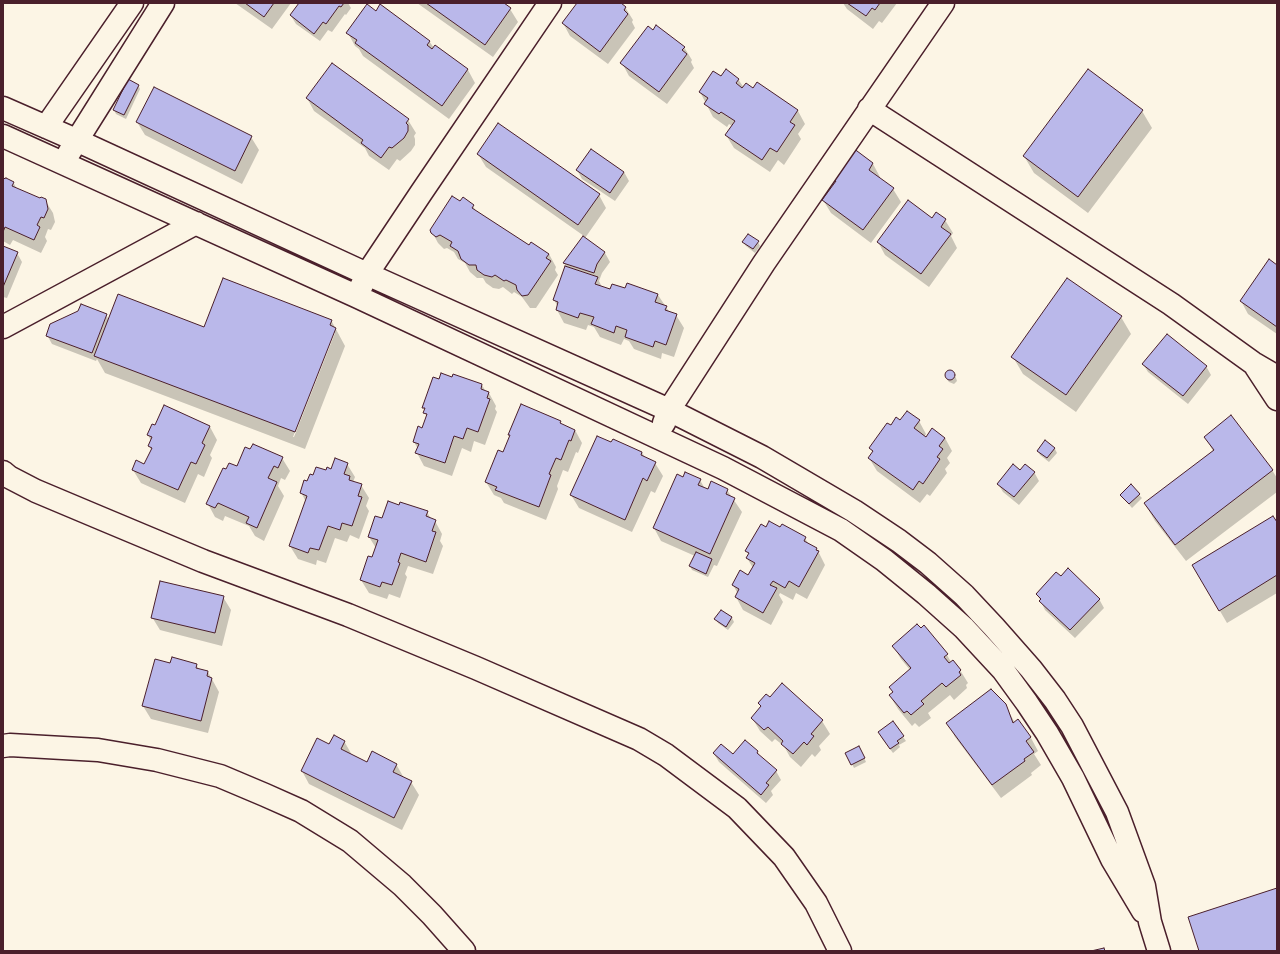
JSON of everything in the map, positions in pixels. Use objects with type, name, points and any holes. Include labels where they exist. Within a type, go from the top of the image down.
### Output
[{"type":"street","points":[[46,127],[132,3]]},
{"type":"street","points":[[63,163],[163,3]]},
{"type":"street","points":[[356,296],[367,274],[550,3]]},
{"type":"street","points":[[657,437],[669,410],[764,263],[943,3]]},
{"type":"street","points":[[3,108],[669,410],[762,457],[854,511],[928,563],[964,595],[994,627],[1031,669],[1055,700],[1072,726],[1117,812],[1144,886],[1150,922],[1159,951]]},
{"type":"street","points":[[869,109],[1171,304],[1253,363],[1277,377]]},
{"type":"street","points":[[3,136],[356,296],[723,468],[841,530],[884,560],[926,594],[964,628],[1003,670],[1047,733],[1072,778],[1112,859],[1150,922]]},
{"type":"street","points":[[3,327],[196,223]]},
{"type":"street","points":[[1253,363],[1277,399]]},
{"type":"street","points":[[3,472],[9,477],[36,491],[112,523],[203,561],[348,615],[476,668],[639,739],[666,755],[737,808],[784,857],[816,904],[840,951]]},
{"type":"street","points":[[3,746],[10,745],[98,750],[157,760],[220,776],[265,795],[301,812],[350,841],[402,885],[432,915],[464,951]]},
{"type":"building","points":[[245,3],[274,3],[264,17]]},
{"type":"building","points":[[299,3],[344,3],[341,7],[339,6],[326,24],[323,22],[314,34],[290,15]]},
{"type":"building","points":[[426,3],[504,3],[511,8],[485,45]]},
{"type":"building","points":[[577,3],[621,3],[626,7],[624,10],[628,14],[600,52],[562,23]]},
{"type":"building","points":[[847,3],[880,3],[875,10],[872,8],[866,16]]},
{"type":"building","points":[[367,4],[376,11],[380,4],[430,41],[427,45],[432,49],[435,45],[468,69],[442,106],[355,43],[357,40],[346,33]]},
{"type":"building","points":[[656,25],[685,47],[682,50],[687,54],[659,92],[620,63],[648,26],[653,30]]},
{"type":"building","points":[[332,63],[409,119],[406,123],[408,125],[408,131],[404,138],[392,148],[389,147],[381,158],[361,143],[363,140],[306,98]]},
{"type":"building","points":[[726,69],[739,79],[736,83],[742,88],[746,83],[753,88],[757,82],[798,110],[790,122],[795,125],[777,152],[770,148],[762,160],[725,135],[735,121],[721,112],[719,114],[704,104],[708,98],[699,92],[713,71],[721,76]]},
{"type":"building","points":[[1088,69],[1143,110],[1078,197],[1023,156]]},
{"type":"building","points":[[128,79],[139,85],[124,115],[113,110]]},
{"type":"building","points":[[154,87],[252,136],[235,171],[136,122]]},
{"type":"building","points":[[498,123],[600,194],[578,225],[477,154]]},
{"type":"building","points":[[853,148],[873,163],[869,170],[894,188],[863,230],[822,200],[836,181],[831,178]]},
{"type":"building","points":[[591,149],[624,172],[610,193],[576,170]]},
{"type":"building","points":[[6,178],[14,182],[12,186],[40,198],[46,199],[48,209],[44,218],[41,217],[37,225],[40,227],[34,240],[5,227],[3,232],[3,179]]},
{"type":"building","points":[[452,196],[460,201],[463,197],[474,205],[472,208],[529,245],[531,242],[549,254],[546,258],[551,261],[528,295],[522,296],[517,290],[516,285],[506,280],[504,281],[495,275],[492,277],[484,275],[477,270],[476,265],[469,265],[461,259],[458,251],[450,246],[452,242],[440,235],[436,237],[431,233],[430,230]]},
{"type":"building","points":[[908,200],[932,218],[936,212],[946,219],[941,227],[951,234],[921,274],[877,242]]},
{"type":"building","points":[[748,234],[759,241],[753,249],[742,242]]},
{"type":"building","points":[[583,236],[605,252],[597,264],[594,273],[563,263]]},
{"type":"building","points":[[3,246],[18,252],[3,287]]},
{"type":"building","points":[[1269,259],[1277,265],[1277,327],[1240,301]]},
{"type":"building","points":[[565,266],[598,277],[595,284],[610,289],[612,284],[625,288],[627,283],[658,294],[655,302],[667,306],[665,310],[677,314],[666,345],[655,341],[653,347],[625,337],[627,330],[616,326],[614,333],[591,324],[594,317],[580,313],[578,318],[556,310],[558,302],[553,300]]},
{"type":"building","points":[[223,278],[332,320],[330,325],[336,328],[295,432],[94,356],[118,294],[204,327]]},
{"type":"building","points":[[1067,278],[1122,316],[1066,395],[1011,357]]},
{"type":"building","points":[[81,304],[107,314],[92,353],[46,336],[50,324],[78,311]]},
{"type":"building","points":[[1167,334],[1207,366],[1183,396],[1142,364]]},
{"type":"building","points":[[948,370],[952,370],[954,371],[954,379],[948,380],[945,377],[945,373]]},
{"type":"building","points":[[441,373],[452,377],[453,374],[482,384],[481,389],[489,392],[487,398],[490,399],[478,432],[467,428],[463,439],[454,436],[445,463],[415,453],[419,444],[413,442],[418,426],[422,428],[427,414],[423,413],[425,408],[422,408],[433,377],[439,379]]},
{"type":"building","points":[[521,404],[561,421],[560,423],[575,430],[571,441],[569,440],[561,460],[556,458],[549,474],[551,475],[539,507],[495,490],[497,487],[485,482],[498,450],[503,452],[510,435],[508,435]]},
{"type":"building","points":[[164,405],[210,426],[202,443],[205,445],[196,464],[191,462],[178,490],[132,470],[136,460],[144,464],[152,448],[148,446],[152,437],[147,435],[152,424],[155,425]]},
{"type":"building","points":[[907,411],[920,420],[914,428],[926,437],[932,428],[945,438],[939,446],[943,449],[937,457],[940,459],[923,484],[919,481],[913,490],[868,458],[873,451],[869,448],[887,423],[891,425],[896,417],[900,420]]},
{"type":"building","points":[[1231,415],[1273,470],[1175,545],[1144,503],[1214,450],[1204,437]]},
{"type":"building","points":[[597,436],[611,442],[613,439],[642,452],[641,455],[656,462],[647,481],[643,478],[625,520],[570,495]]},
{"type":"building","points":[[1045,440],[1055,448],[1047,458],[1037,451]]},
{"type":"building","points":[[253,444],[283,457],[278,468],[274,466],[268,478],[277,482],[257,528],[246,523],[249,517],[218,503],[215,508],[206,504],[223,468],[226,469],[229,463],[237,466],[245,447],[250,449]]},
{"type":"building","points":[[335,458],[348,463],[344,474],[350,476],[349,480],[362,484],[358,496],[362,497],[352,526],[342,523],[340,530],[328,526],[319,550],[310,548],[308,553],[289,546],[307,496],[300,493],[304,480],[307,481],[310,474],[313,475],[316,467],[326,470],[327,467],[331,469]]},
{"type":"building","points":[[1013,464],[1020,470],[1025,464],[1035,472],[1014,497],[997,484]]},
{"type":"building","points":[[685,472],[701,479],[698,485],[708,489],[711,481],[728,489],[726,494],[735,498],[710,554],[653,528],[677,474],[683,477]]},
{"type":"building","points":[[1131,484],[1140,494],[1129,504],[1120,495]]},
{"type":"building","points":[[388,501],[399,505],[400,502],[428,511],[426,516],[436,520],[432,531],[436,532],[426,562],[401,553],[398,562],[400,563],[392,585],[382,582],[380,587],[360,580],[368,556],[372,557],[378,540],[368,537],[375,516],[382,518]]},
{"type":"building","points":[[1273,516],[1277,522],[1277,575],[1219,611],[1192,565]]},
{"type":"building","points":[[769,521],[780,527],[782,524],[806,537],[804,541],[817,548],[816,550],[819,551],[799,587],[789,581],[785,588],[773,581],[770,585],[777,588],[763,613],[735,597],[739,589],[732,585],[740,570],[748,575],[755,563],[746,558],[749,553],[745,551],[761,524],[766,527]]},
{"type":"building","points":[[696,552],[712,559],[706,574],[689,566]]},
{"type":"building","points":[[1068,568],[1100,599],[1070,630],[1039,601],[1041,599],[1036,594],[1056,572],[1061,576]]},
{"type":"building","points":[[160,581],[224,596],[215,633],[151,618]]},
{"type":"building","points":[[721,610],[732,617],[726,627],[714,619]]},
{"type":"building","points":[[917,624],[921,628],[924,625],[948,654],[944,657],[949,663],[953,660],[961,670],[959,672],[961,675],[946,687],[942,683],[921,701],[924,704],[911,715],[907,711],[904,713],[889,695],[893,692],[889,687],[911,668],[892,646]]},
{"type":"building","points":[[172,657],[197,664],[196,668],[208,671],[207,676],[212,678],[201,721],[142,706],[155,659],[170,663]]},
{"type":"building","points":[[782,683],[823,720],[811,734],[814,736],[807,745],[804,742],[793,754],[781,744],[783,741],[768,727],[764,730],[751,718],[761,706],[758,703],[766,694],[770,697]]},
{"type":"building","points":[[991,689],[1006,704],[1013,723],[1018,719],[1031,737],[1026,741],[1034,752],[1024,759],[1025,761],[992,785],[946,723]]},
{"type":"building","points":[[893,721],[904,736],[897,741],[899,743],[890,749],[878,732]]},
{"type":"building","points":[[334,735],[345,741],[341,749],[367,762],[372,751],[397,764],[393,772],[412,781],[394,818],[301,771],[317,738],[329,744]]},
{"type":"building","points":[[745,740],[758,751],[757,753],[777,770],[766,783],[769,785],[761,795],[713,753],[721,744],[733,754]]},
{"type":"building","points":[[859,746],[865,758],[851,765],[845,753]]},
{"type":"building","points":[[1277,888],[1277,951],[1199,951],[1188,917]]},
{"type":"building","points":[[1104,948],[1105,951],[1091,951]]}]
